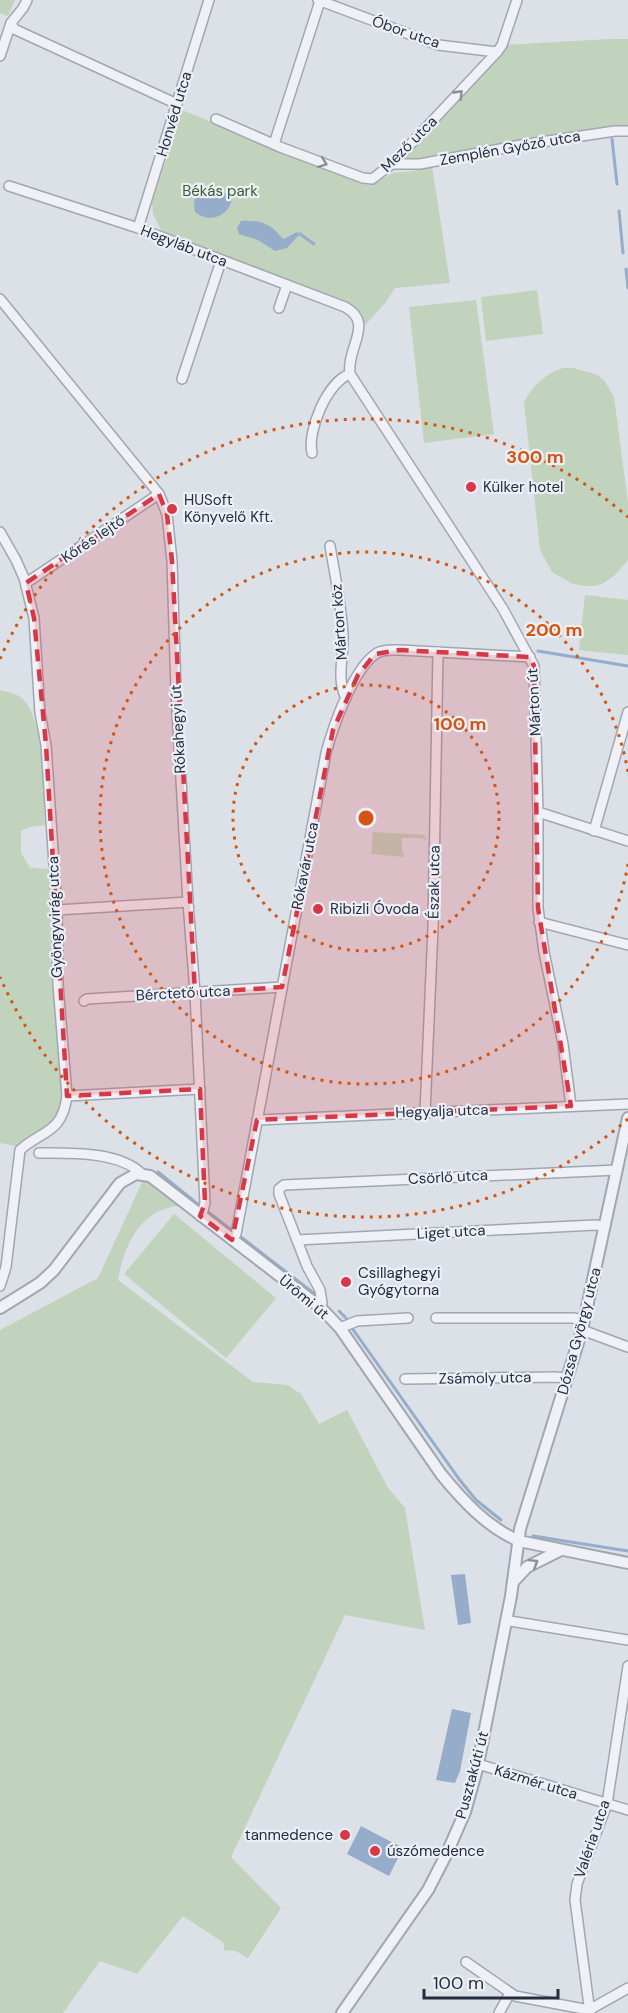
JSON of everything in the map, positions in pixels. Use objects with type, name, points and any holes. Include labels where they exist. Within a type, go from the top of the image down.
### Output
[{"type":"street","points":[[0,56],[11,22],[23,9],[27,0]]},
{"type":"street","name":"Honvéd utca","points":[[138,228],[209,0]]},
{"type":"street","points":[[274,144],[319,0]]},
{"type":"street","name":"Óbor utca","points":[[319,0],[438,45],[497,52]]},
{"type":"street","name":"Mező utca","points":[[216,119],[274,144],[363,178],[372,179],[392,164],[497,52],[502,45],[517,0]]},
{"type":"street","points":[[11,22],[14,29],[177,104]]},
{"type":"street","name":"Zemplén Győző utca","points":[[392,164],[420,164],[521,145],[628,130]]},
{"type":"street","name":"Hegyláb utca","points":[[9,186],[138,228],[345,307],[356,315],[359,327],[351,355],[350,374]]},
{"type":"street","points":[[182,379],[221,261]]},
{"type":"street","points":[[279,308],[287,285]]},
{"type":"street","name":"Rókahegyi út","points":[[0,299],[159,494],[167,514],[172,561],[188,902],[200,1089],[205,1203],[201,1215]]},
{"type":"street","points":[[312,453],[310,440],[312,432],[328,393],[342,377],[350,374]]},
{"type":"street","name":"Márton út","points":[[350,374],[503,609],[534,666],[538,812],[537,891],[540,922],[563,1044],[571,1106]]},
{"type":"street","name":"Kőrés lejtő","points":[[26,583],[159,494]]},
{"type":"street","name":"Gyöngyvirág utca","points":[[0,532],[26,583],[37,641],[57,910],[58,984],[67,1096],[61,1117],[52,1129],[20,1150],[6,1267],[0,1286]]},
{"type":"street","name":"Márton köz","points":[[330,546],[342,626],[344,648],[341,678],[346,698]]},
{"type":"street","name":"Rókavár utca","points":[[232,1240],[236,1234],[326,753],[346,698],[358,675],[375,654],[387,651],[530,657]]},
{"type":"street","name":"Észak utca","points":[[425,1112],[433,928],[438,652]]},
{"type":"street","points":[[594,831],[628,712]]},
{"type":"street","points":[[538,812],[628,841]]},
{"type":"street","points":[[57,910],[188,902]]},
{"type":"street","points":[[540,922],[628,945]]},
{"type":"street","name":"Bérctető utca","points":[[84,1001],[282,987]]},
{"type":"street","points":[[67,1096],[200,1089]]},
{"type":"street","name":"Hegyalja utca","points":[[257,1120],[628,1104]]},
{"type":"street","name":"Dózsa György utca","points":[[519,1541],[524,1517],[583,1325],[628,1119]]},
{"type":"street","points":[[39,1153],[75,1153],[114,1159],[137,1168],[142,1174]]},
{"type":"street","name":"Csörlő utca","points":[[297,1240],[279,1194],[279,1188],[284,1185],[617,1170]]},
{"type":"street","points":[[0,1308],[47,1276],[62,1261],[120,1183],[129,1176],[142,1174]]},
{"type":"street","name":"Ürömi út","points":[[142,1174],[155,1179],[320,1307],[340,1328],[447,1481],[484,1520],[519,1541],[628,1563]]},
{"type":"street","name":"Liget utca","points":[[297,1240],[605,1226]]},
{"type":"street","points":[[297,1240],[320,1290],[322,1303],[320,1307]]},
{"type":"street","points":[[340,1328],[357,1321],[408,1318]]},
{"type":"street","points":[[436,1318],[583,1325],[628,1347]]},
{"type":"street","name":"Zsámoly utca","points":[[405,1378],[566,1378]]},
{"type":"street","name":"Pusztakúti út","points":[[342,2013],[428,1890],[465,1812],[478,1764],[519,1541]]},
{"type":"street","points":[[513,1582],[527,1567],[561,1550]]},
{"type":"street","points":[[510,1621],[628,1640]]},
{"type":"street","name":"Valéria utca","points":[[590,2011],[575,1900],[577,1884],[607,1804],[628,1666]]},
{"type":"street","name":"Kázmér utca","points":[[478,1764],[628,1810]]},
{"type":"street","points":[[466,1962],[510,1994],[590,2011],[628,1988]]},
{"type":"street","points":[[498,2013],[510,1994]]},
{"type":"highlighted area","points":[[159,494],[167,514],[172,561],[195,993],[282,987],[333,730],[358,675],[375,654],[400,650],[530,657],[534,666],[538,908],[571,1106],[257,1120],[232,1240],[200,1216],[205,1203],[200,1089],[67,1096],[46,745],[34,618],[26,583]]},
{"type":"green space","points":[[0,0],[15,0],[8,16],[0,13]]},
{"type":"green space","points":[[628,39],[628,130],[392,164],[502,45]]},
{"type":"green space","name":"Békás park","points":[[182,110],[370,186],[393,173],[432,166],[450,283],[395,288],[386,302],[365,325],[359,311],[342,300],[162,232],[153,214],[152,203]]},
{"type":"green space","points":[[537,290],[543,334],[486,341],[481,297]]},
{"type":"green space","points":[[476,300],[494,434],[424,443],[409,307]]},
{"type":"green space","points":[[563,368],[573,368],[595,374],[604,380],[614,397],[628,502],[628,560],[615,575],[595,586],[573,584],[552,572],[540,550],[524,402],[540,381]]},
{"type":"green space","points":[[585,595],[628,600],[628,655],[579,650]]},
{"type":"green space","points":[[0,690],[22,698],[30,708],[39,739],[45,825],[21,831],[21,853],[30,868],[52,869],[55,993],[62,1096],[58,1113],[46,1129],[16,1146],[0,1143]]},
{"type":"green space","points":[[373,832],[425,835],[426,840],[402,838],[404,857],[371,854]]},
{"type":"green space","points":[[145,1176],[179,1205],[157,1212],[141,1225],[126,1251],[118,1280],[253,1382],[287,1385],[301,1394],[319,1424],[347,1410],[388,1488],[405,1508],[425,1630],[345,1615],[231,1857],[281,1908],[248,1958],[236,1951],[224,1950],[224,1943],[183,1916],[137,1974],[100,1961],[63,2013],[0,2013],[0,1330],[98,1278]]},
{"type":"green space","points":[[174,1214],[276,1298],[226,1358],[124,1274]]},
{"type":"water","points":[[203,188],[219,190],[232,199],[223,214],[212,218],[200,216],[195,212],[195,198]]},
{"type":"water","points":[[241,221],[265,224],[284,239],[297,232],[300,234],[287,248],[275,251],[258,240],[239,234],[237,228]]},
{"type":"water","points":[[465,1574],[471,1623],[458,1625],[451,1575]]},
{"type":"water","points":[[452,1709],[471,1713],[460,1771],[455,1783],[436,1780]]},
{"type":"water","name":"úszómedence","points":[[361,1826],[403,1848],[389,1876],[347,1854]]},
{"type":"waterway","points":[[612,139],[617,184]]},
{"type":"waterway","points":[[619,211],[623,253]]},
{"type":"waterway","points":[[300,234],[314,244]]},
{"type":"waterway","points":[[626,269],[628,288]]},
{"type":"waterway","points":[[538,651],[628,666]]},
{"type":"waterway","points":[[158,1172],[200,1206]]},
{"type":"waterway","points":[[208,1212],[230,1229]]},
{"type":"waterway","points":[[241,1237],[316,1295]]},
{"type":"waterway","points":[[339,1311],[346,1318]]},
{"type":"waterway","points":[[352,1328],[459,1479],[476,1500],[501,1520]]},
{"type":"waterway","points":[[533,1536],[628,1551]]},
{"type":"place","name":"Külker hotel","points":[[471,487]]},
{"type":"place","name":"HUSoft Könyvelő Kft.","points":[[172,509]]},
{"type":"place","name":"Ribizli Óvoda","points":[[318,909]]},
{"type":"place","name":"Csillaghegyi Gyógytorna","points":[[346,1282]]},
{"type":"place","name":"tanmedence","points":[[345,1835]]},
{"type":"place","name":"úszómedence","points":[[375,1851]]}]
